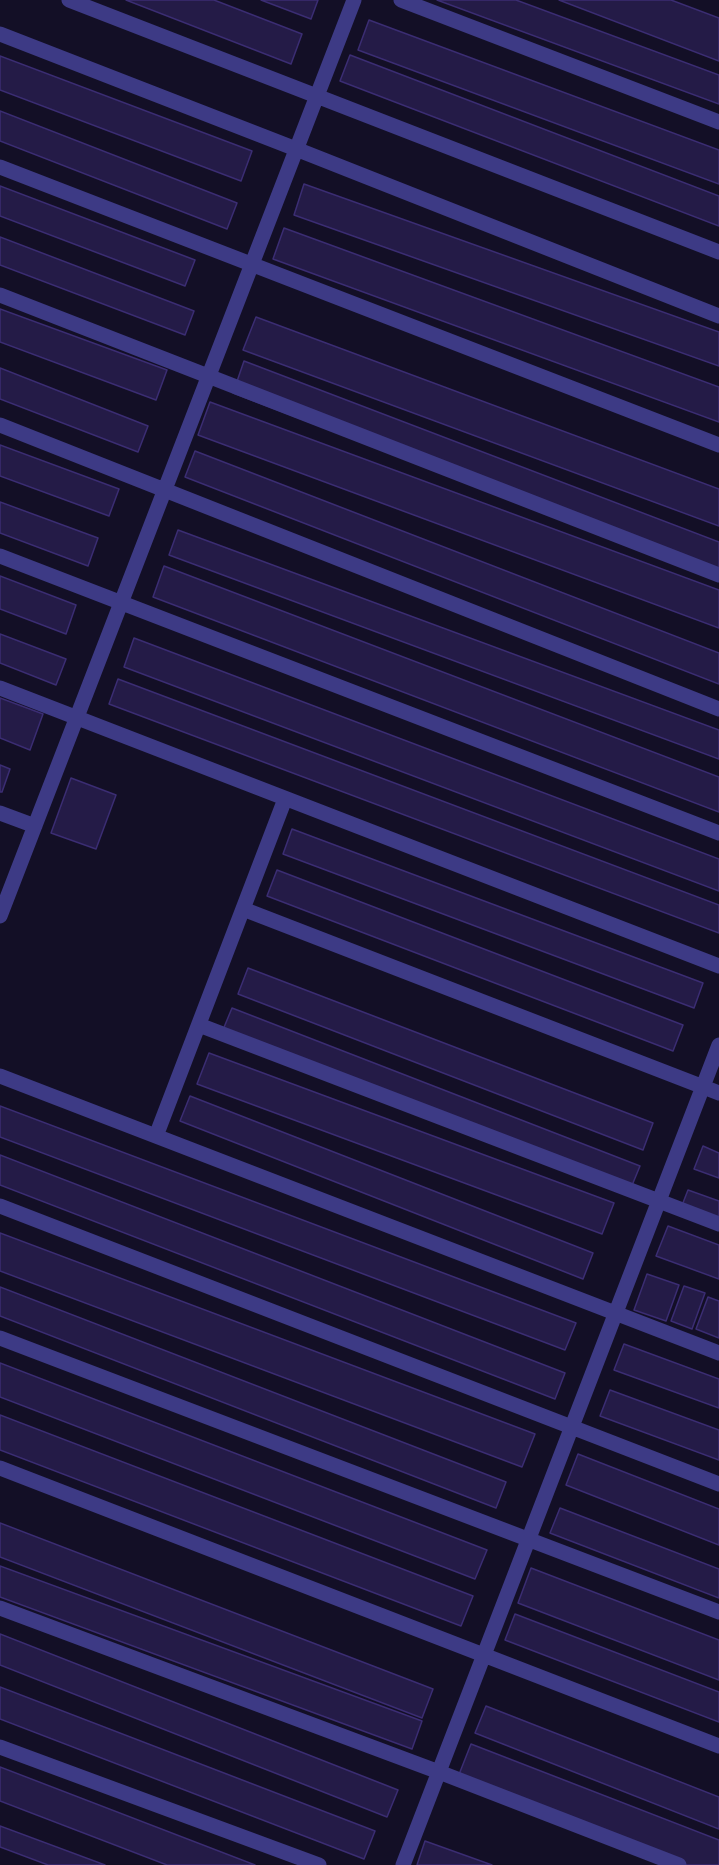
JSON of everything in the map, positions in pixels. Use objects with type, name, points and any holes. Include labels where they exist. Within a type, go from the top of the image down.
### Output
[{"type":"street","points":[[69,0],[719,252]]},
{"type":"street","points":[[0,916],[354,0]]},
{"type":"street","points":[[401,0],[719,122]]},
{"type":"street","points":[[0,34],[719,316]]},
{"type":"street","points":[[0,167],[719,445]]},
{"type":"street","points":[[0,295],[719,575]]},
{"type":"street","points":[[0,426],[719,709]]},
{"type":"street","points":[[0,556],[719,833]]},
{"type":"street","points":[[0,688],[719,966]]},
{"type":"street","points":[[156,1136],[285,799]]},
{"type":"street","points":[[0,813],[34,826]]},
{"type":"street","points":[[243,909],[719,1093]]},
{"type":"street","points":[[198,1025],[719,1224]]},
{"type":"street","points":[[403,1865],[719,1045]]},
{"type":"street","points":[[0,1076],[719,1353]]},
{"type":"street","points":[[0,1206],[719,1484]]},
{"type":"street","points":[[0,1338],[719,1612]]},
{"type":"street","points":[[0,1468],[719,1746]]},
{"type":"street","points":[[0,1608],[439,1772],[679,1865]]},
{"type":"street","points":[[0,1747],[320,1865]]},
{"type":"building","points":[[126,0],[214,0],[302,34],[291,64]]},
{"type":"building","points":[[261,0],[318,0],[311,19]]},
{"type":"building","points":[[437,0],[516,0],[719,75],[719,104]]},
{"type":"building","points":[[559,0],[671,0],[719,18],[719,61]]},
{"type":"building","points":[[369,20],[719,150],[719,184],[358,50]]},
{"type":"building","points":[[350,55],[719,196],[719,226],[340,81]]},
{"type":"building","points":[[0,56],[252,151],[241,181],[0,90]]},
{"type":"building","points":[[0,111],[237,203],[227,229],[0,141]]},
{"type":"building","points":[[304,184],[719,332],[719,366],[294,215]]},
{"type":"building","points":[[0,186],[195,260],[185,286],[0,216]]},
{"type":"building","points":[[284,228],[719,387],[719,422],[273,259]]},
{"type":"building","points":[[0,237],[194,311],[185,335],[0,265]]},
{"type":"building","points":[[0,309],[167,370],[156,400],[0,342]]},
{"type":"building","points":[[256,317],[719,489],[719,526],[243,350]]},
{"type":"building","points":[[244,361],[719,542],[719,578],[233,393]]},
{"type":"building","points":[[0,368],[148,426],[138,452],[0,399]]},
{"type":"building","points":[[210,402],[719,590],[719,628],[198,435]]},
{"type":"building","points":[[0,445],[119,489],[109,516],[0,476]]},
{"type":"building","points":[[195,451],[719,653],[719,684],[185,477]]},
{"type":"building","points":[[0,502],[98,538],[88,566],[0,533]]},
{"type":"building","points":[[178,530],[719,730],[719,759],[169,555]]},
{"type":"building","points":[[164,566],[719,777],[719,812],[153,597]]},
{"type":"building","points":[[0,576],[76,605],[66,634],[0,609]]},
{"type":"building","points":[[0,634],[66,659],[56,685],[0,663]]},
{"type":"building","points":[[134,638],[719,859],[719,891],[124,667]]},
{"type":"building","points":[[118,679],[719,905],[719,933],[109,704]]},
{"type":"building","points":[[0,698],[43,714],[30,750],[0,738]]},
{"type":"building","points":[[0,765],[10,769],[2,792],[0,792]]},
{"type":"building","points":[[71,778],[116,795],[96,849],[51,833]]},
{"type":"building","points":[[292,829],[703,983],[694,1008],[283,854]]},
{"type":"building","points":[[277,870],[683,1025],[673,1051],[267,896]]},
{"type":"building","points":[[248,968],[653,1123],[643,1150],[238,994]]},
{"type":"building","points":[[232,1008],[640,1166],[628,1195],[220,1037]]},
{"type":"building","points":[[209,1053],[614,1203],[602,1234],[197,1084]]},
{"type":"building","points":[[190,1096],[593,1253],[583,1279],[180,1121]]},
{"type":"building","points":[[0,1106],[576,1323],[565,1350],[0,1137]]},
{"type":"building","points":[[703,1146],[719,1153],[719,1178],[694,1169]]},
{"type":"building","points":[[0,1155],[565,1373],[555,1399],[0,1185]]},
{"type":"building","points":[[688,1190],[719,1201],[719,1227],[679,1213]]},
{"type":"building","points":[[668,1226],[719,1245],[719,1279],[656,1256]]},
{"type":"building","points":[[0,1233],[535,1434],[522,1467],[0,1271]]},
{"type":"building","points":[[647,1274],[679,1285],[666,1321],[634,1310]]},
{"type":"building","points":[[684,1286],[705,1293],[692,1329],[671,1321]]},
{"type":"building","points":[[0,1287],[506,1482],[496,1508],[0,1316]]},
{"type":"building","points":[[708,1297],[719,1301],[719,1338],[696,1329]]},
{"type":"building","points":[[624,1344],[719,1379],[719,1408],[614,1370]]},
{"type":"building","points":[[0,1363],[487,1550],[475,1579],[0,1397]]},
{"type":"building","points":[[610,1390],[719,1430],[719,1460],[600,1416]]},
{"type":"building","points":[[0,1415],[473,1596],[461,1626],[0,1450]]},
{"type":"building","points":[[578,1454],[719,1509],[719,1545],[566,1485]]},
{"type":"building","points":[[560,1508],[719,1569],[719,1598],[550,1533]]},
{"type":"building","points":[[0,1523],[433,1689],[422,1718],[0,1557]]},
{"type":"building","points":[[0,1566],[422,1721],[412,1749],[0,1597]]},
{"type":"building","points":[[531,1568],[719,1640],[719,1680],[518,1603]]},
{"type":"building","points":[[515,1614],[719,1692],[719,1722],[505,1640]]},
{"type":"building","points":[[0,1634],[398,1790],[387,1817],[0,1665]]},
{"type":"building","points":[[0,1687],[375,1831],[364,1859],[0,1719]]},
{"type":"building","points":[[486,1706],[719,1797],[719,1829],[475,1733]]},
{"type":"building","points":[[471,1744],[719,1840],[719,1865],[684,1865],[458,1777]]},
{"type":"building","points":[[0,1767],[255,1865],[167,1865],[0,1801]]},
{"type":"building","points":[[0,1826],[105,1865],[48,1865],[0,1847]]},
{"type":"building","points":[[425,1841],[492,1865],[417,1865]]}]
